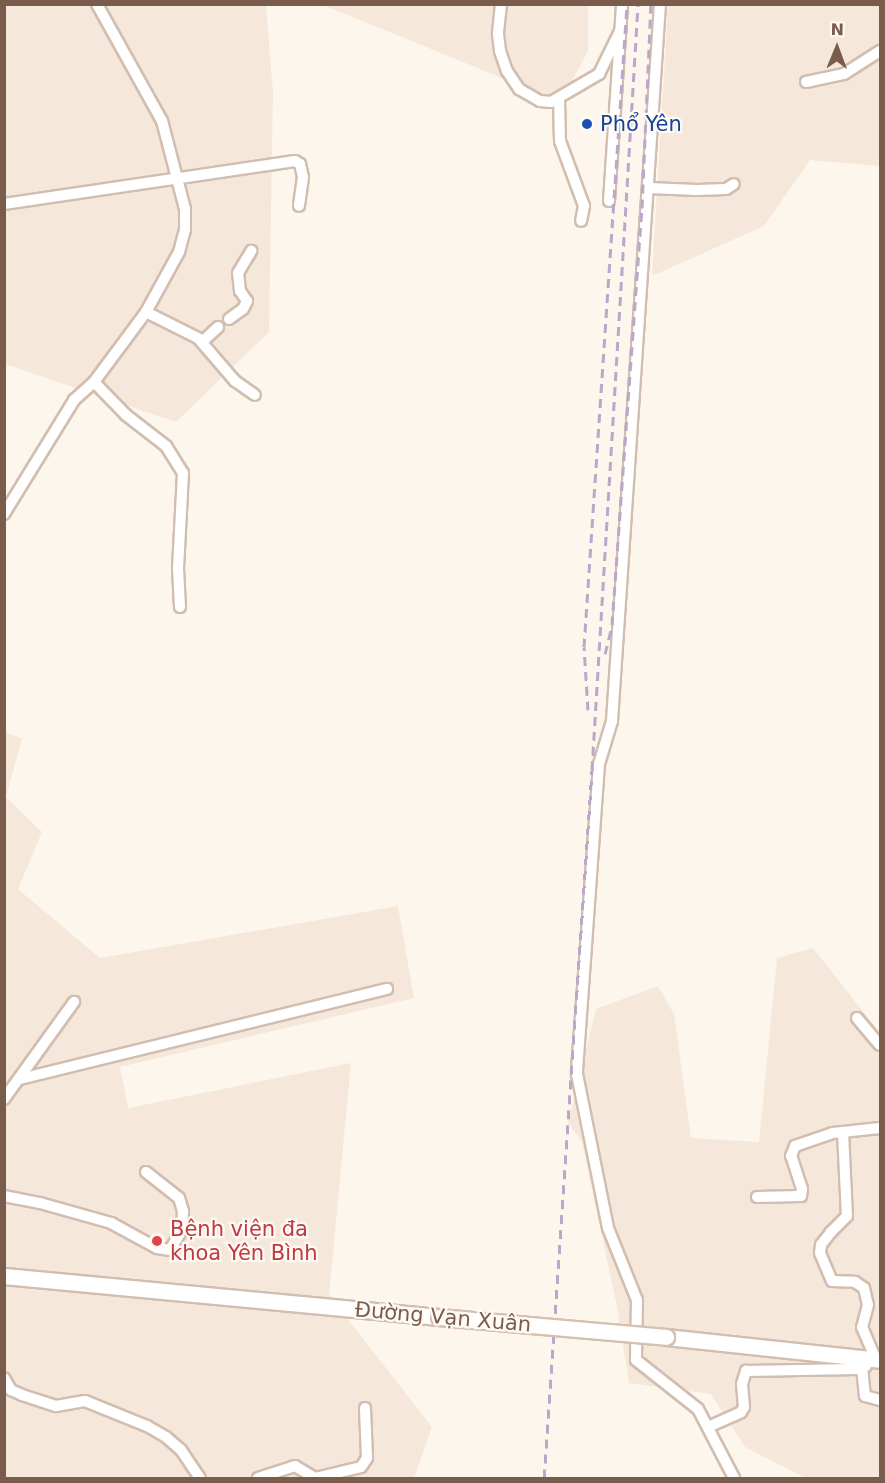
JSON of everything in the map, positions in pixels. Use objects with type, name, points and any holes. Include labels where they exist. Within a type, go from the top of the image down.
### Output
[{"type":"main road","name":"Đường Vạn Xuân","points":[[4,1276],[666,1337],[871,1362]]},
{"type":"street","points":[[4,514],[74,400],[94,382],[146,312],[179,252],[185,230],[185,209],[179,179],[162,121],[97,4]]},
{"type":"street","points":[[501,4],[498,34],[500,51],[507,71],[519,89],[540,101],[551,102],[599,74],[621,29]]},
{"type":"street","points":[[609,201],[622,4]]},
{"type":"street","points":[[660,4],[649,188],[614,652],[612,721],[599,764],[577,1074],[608,1228],[637,1300],[636,1360],[691,1401],[708,1427],[735,1479]]},
{"type":"street","points":[[807,82],[843,74],[880,51]]},
{"type":"street","points":[[559,98],[560,141],[584,206],[581,221]]},
{"type":"street","points":[[4,204],[295,161],[300,164],[303,177],[299,206]]},
{"type":"street","points":[[649,188],[726,189],[734,183]]},
{"type":"street","points":[[230,319],[246,304],[246,298],[237,284],[238,273],[251,251]]},
{"type":"street","points":[[146,312],[202,342],[235,381],[255,395]]},
{"type":"street","points":[[202,342],[218,327]]},
{"type":"street","points":[[94,382],[126,415],[166,446],[183,473],[178,570],[180,607]]},
{"type":"street","points":[[20,1079],[387,989]]},
{"type":"street","points":[[4,1099],[74,1002]]},
{"type":"street","points":[[857,1018],[880,1045]]},
{"type":"street","points":[[757,1197],[801,1196],[802,1189],[791,1156],[792,1150],[823,1136],[880,1128]]},
{"type":"street","points":[[843,1132],[847,1216],[821,1245],[820,1253],[832,1281],[855,1282],[864,1288],[868,1305],[862,1327],[871,1362],[865,1395],[880,1400]]},
{"type":"street","points":[[4,1197],[40,1203],[111,1222],[157,1248],[170,1250],[182,1230],[183,1211],[179,1198],[146,1172]]},
{"type":"street","points":[[708,1427],[741,1412],[744,1407],[742,1384],[746,1371],[803,1372],[871,1362]]},
{"type":"street","points":[[4,1378],[11,1390],[22,1395],[56,1406],[85,1401],[147,1426],[166,1437],[181,1450],[200,1479]]},
{"type":"street","points":[[258,1479],[285,1467],[300,1467],[315,1478],[361,1467],[367,1458],[365,1408]]},
{"type":"shaded area","points":[[5,5],[266,5],[273,93],[269,332],[176,422],[5,364]]},
{"type":"shaded area","points":[[323,5],[588,5],[588,51],[561,102]]},
{"type":"shaded area","points":[[668,5],[880,5],[880,166],[810,160],[764,226],[652,276]]},
{"type":"shaded area","points":[[4,731],[22,739],[6,797],[42,832],[18,889],[100,958],[398,906],[414,998],[120,1067],[128,1108],[351,1063],[329,1295],[432,1427],[414,1478],[5,1478]]},
{"type":"shaded area","points":[[813,948],[880,1033],[880,1478],[806,1478],[745,1447],[711,1394],[629,1383],[616,1302],[582,1142],[568,1123],[596,1009],[658,986],[674,1014],[691,1138],[759,1142],[777,958]]},
{"type":"railway","points":[[588,710],[584,647],[627,4]]},
{"type":"railway","points":[[544,1478],[592,770],[638,4]]},
{"type":"railway","points":[[605,654],[612,625],[642,208],[651,4]]},
{"type":"place","name":"Phổ Yên","points":[[587,124]]},
{"type":"place","name":"Bệnh viện đa khoa Yên Bình","points":[[157,1241]]}]
